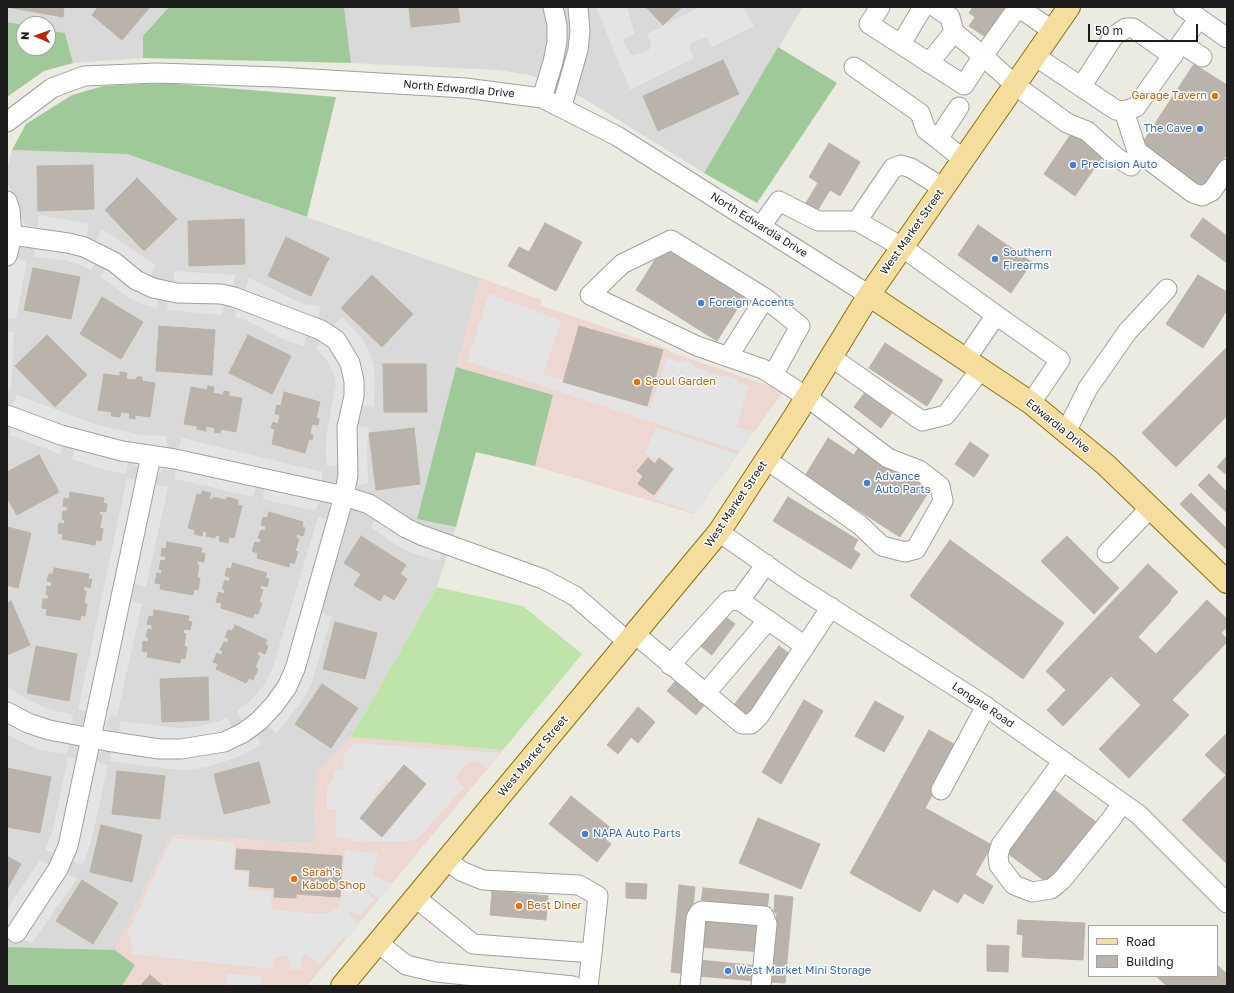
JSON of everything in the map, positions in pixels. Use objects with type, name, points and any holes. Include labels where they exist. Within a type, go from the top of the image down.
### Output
[{"type":"main road","name":"West Market Street","points":[[342,986],[719,532],[807,397],[869,295],[1069,7]]},
{"type":"main road","name":"Edwardia Drive","points":[[869,295],[1031,403],[1106,465],[1227,582]]},
{"type":"street","points":[[542,98],[553,62],[557,42],[557,25],[552,7]]},
{"type":"street","points":[[562,106],[578,50],[580,31],[578,7]]},
{"type":"street","points":[[880,7],[869,24],[964,85],[1018,7],[1053,31]]},
{"type":"street","points":[[901,44],[923,7]]},
{"type":"street","points":[[935,7],[950,17],[954,32],[1015,85],[1067,123],[1087,131],[1118,158],[1131,166]]},
{"type":"street","points":[[1183,7],[1227,38]]},
{"type":"street","points":[[1035,56],[1116,110],[1124,111],[1136,107],[1199,18]]},
{"type":"street","points":[[1081,87],[1114,36],[1126,28],[1133,28],[1177,50],[1202,57]]},
{"type":"street","points":[[929,63],[954,32]]},
{"type":"street","points":[[854,66],[920,113],[926,130],[963,159]]},
{"type":"street","name":"North Edwardia Drive","points":[[7,122],[52,88],[84,76],[150,73],[278,77],[465,88],[542,98],[562,106],[617,136],[869,295]]},
{"type":"street","points":[[938,139],[959,107]]},
{"type":"street","points":[[1124,111],[1137,151],[1193,193],[1202,196],[1212,191],[1227,169]]},
{"type":"street","points":[[857,221],[893,168],[901,165],[911,168],[943,188]]},
{"type":"street","points":[[7,201],[10,210],[12,235],[7,256]]},
{"type":"street","points":[[761,226],[779,201],[818,221],[857,221],[902,247],[1060,360],[1031,403]]},
{"type":"street","points":[[7,712],[28,723],[49,730],[159,748],[181,749],[224,742],[243,733],[259,721],[274,705],[287,687],[295,668],[344,496],[348,475],[347,427],[354,396],[354,381],[350,363],[336,340],[321,330],[234,297],[221,294],[177,293],[153,288],[136,280],[114,262],[84,247],[43,238],[12,235]]},
{"type":"street","points":[[766,460],[860,525],[882,546],[904,552],[916,549],[943,501],[940,486],[919,470],[888,458],[807,397],[763,369],[697,346],[590,295],[622,264],[671,240],[765,298],[800,326],[773,375]]},
{"type":"street","points":[[1066,432],[1088,388],[1128,331],[1167,289]]},
{"type":"street","points":[[728,357],[765,298]]},
{"type":"street","points":[[831,358],[922,421],[946,415],[973,364],[996,315]]},
{"type":"street","points":[[7,415],[61,435],[122,451],[344,496],[369,504],[406,528],[421,535],[544,579],[575,596],[670,665],[742,724],[751,724],[759,716],[831,607]]},
{"type":"street","points":[[16,932],[58,869],[68,846],[151,456]]},
{"type":"street","points":[[1107,553],[1150,508]]},
{"type":"street","name":"Longale Road","points":[[719,532],[831,607],[986,706],[1138,814],[1227,903]]},
{"type":"street","points":[[739,600],[766,564]]},
{"type":"street","points":[[670,665],[728,601],[739,600],[805,646]]},
{"type":"street","points":[[706,694],[768,620]]},
{"type":"street","points":[[940,790],[986,706]]},
{"type":"street","points":[[1063,761],[1001,845],[998,855],[999,866],[1014,885],[1032,892],[1051,889],[1062,880],[1112,818],[1122,803]]},
{"type":"street","points":[[447,860],[461,871],[482,880],[579,885],[598,896],[588,986]]},
{"type":"street","points":[[416,898],[473,944],[592,953]]},
{"type":"street","points":[[690,986],[696,918],[702,911],[764,916],[767,924],[761,986]]},
{"type":"street","points":[[378,943],[406,965],[436,972],[460,980],[573,986]]},
{"type":"shaded area","points":[[7,7],[169,7],[143,36],[143,58],[73,63],[65,33],[56,31],[56,16],[16,16],[16,24],[7,22]]},
{"type":"shaded area","points":[[344,7],[803,7],[704,173],[583,98],[530,75],[498,70],[351,63]]},
{"type":"shaded area","points":[[596,7],[627,7],[635,34],[625,38],[624,42],[630,54],[634,55],[649,50],[651,45],[647,34],[699,7],[743,7],[754,26],[712,47],[707,37],[690,44],[689,48],[694,58],[630,90]]},
{"type":"shaded area","points":[[12,150],[127,154],[480,278],[417,518],[456,527],[437,587],[351,737],[317,773],[315,844],[171,835],[115,950],[7,947],[7,169]]},
{"type":"shaded area","points":[[7,183],[17,199],[20,216],[26,225],[38,227],[39,215],[89,224],[86,236],[93,239],[97,239],[102,229],[155,265],[151,275],[153,278],[170,283],[173,282],[175,271],[235,275],[235,288],[245,290],[249,278],[303,304],[320,306],[319,319],[330,325],[333,326],[342,317],[361,337],[369,351],[374,366],[375,382],[374,407],[364,406],[361,408],[358,423],[360,426],[369,428],[367,448],[368,483],[358,485],[357,491],[359,492],[348,515],[321,609],[322,614],[332,616],[311,685],[301,703],[276,733],[270,727],[267,727],[257,735],[261,745],[238,757],[207,767],[188,770],[169,769],[110,761],[111,751],[104,749],[97,760],[99,763],[108,765],[91,842],[83,865],[73,861],[71,864],[68,870],[69,874],[77,879],[32,943],[7,932],[7,909],[40,860],[48,864],[55,856],[53,853],[45,850],[53,829],[68,757],[77,759],[80,748],[77,745],[69,745],[67,754],[40,750],[7,735],[7,688],[8,687],[45,708],[73,715],[72,721],[74,724],[81,725],[87,717],[87,711],[78,709],[127,478],[136,480],[139,468],[131,463],[128,464],[126,474],[98,468],[72,459],[75,449],[73,446],[63,445],[60,454],[10,435],[12,425],[7,423],[7,404],[13,404],[17,395],[97,425],[142,435],[167,436],[167,447],[169,450],[178,450],[182,438],[322,472],[322,482],[329,484],[336,481],[339,476],[339,467],[336,465],[327,466],[326,450],[327,432],[336,385],[334,374],[328,362],[316,348],[321,337],[306,334],[304,346],[294,343],[280,338],[246,320],[235,317],[237,307],[224,303],[222,315],[167,310],[168,300],[161,298],[158,299],[156,308],[142,304],[129,298],[101,277],[107,266],[96,262],[91,270],[64,260],[34,257],[36,246],[27,243],[19,248],[15,257],[16,259],[27,261],[16,319],[7,318]],"holes":[[[169,466],[176,467],[175,479],[253,497],[256,486],[264,487],[263,499],[315,511],[320,500],[326,502],[332,511],[329,519],[318,517],[273,667],[265,684],[254,697],[237,711],[242,722],[232,728],[227,718],[196,727],[179,728],[120,721],[119,732],[111,733],[106,726],[111,715],[117,716],[142,604],[132,602],[130,598],[132,588],[135,584],[146,587],[168,487],[158,485],[156,482],[158,475],[163,469]]]},
{"type":"shaded area","points":[[480,278],[542,300],[540,305],[784,391],[694,514],[535,466],[553,395],[456,367]]},
{"type":"shaded area","points":[[489,294],[561,320],[543,374],[650,408],[667,358],[679,362],[683,360],[694,364],[695,367],[722,377],[725,375],[737,379],[738,383],[749,386],[736,427],[754,432],[740,451],[467,361]]},
{"type":"shaded area","points":[[7,332],[14,332],[11,391],[7,391]]},
{"type":"shaded area","points":[[656,427],[737,454],[695,513],[655,499],[675,469],[660,456],[655,460],[645,453]]},
{"type":"shaded area","points":[[384,503],[420,527],[448,535],[439,561],[411,553],[393,543],[371,527]]},
{"type":"shaded area","points":[[351,737],[503,750],[307,986],[122,986],[135,965],[115,950],[171,835],[314,844],[317,773]]},
{"type":"shaded area","points":[[354,743],[499,753],[485,770],[483,764],[475,761],[467,763],[456,777],[457,781],[464,787],[417,840],[410,839],[404,842],[356,841],[336,836],[336,810],[327,809],[327,789],[336,771],[343,769],[344,755]],"holes":[[[386,780],[411,798],[395,819],[371,801]]]},
{"type":"shaded area","points":[[172,838],[235,842],[233,870],[249,872],[248,887],[250,890],[272,891],[271,906],[274,910],[323,914],[328,913],[338,907],[340,903],[345,850],[378,853],[373,875],[393,885],[380,899],[367,890],[367,893],[375,899],[360,916],[351,910],[348,913],[359,925],[348,939],[344,937],[320,965],[307,955],[302,957],[302,969],[290,970],[289,957],[287,956],[275,958],[272,969],[131,954],[132,940],[127,934]]},
{"type":"shaded area","points":[[227,974],[261,976],[261,986],[226,986]]},
{"type":"green space","points":[[169,7],[344,7],[351,63],[143,58],[143,36]]},
{"type":"green space","points":[[7,22],[16,24],[16,56],[56,56],[56,31],[65,33],[73,63],[44,71],[7,97]]},
{"type":"green space","points":[[778,47],[837,83],[757,203],[704,173]]},
{"type":"green space","points":[[164,83],[336,97],[307,217],[127,154],[12,150],[26,124],[72,95],[103,86]]},
{"type":"green space","points":[[456,367],[553,395],[535,466],[476,452],[456,527],[417,519]]},
{"type":"green space","points":[[437,587],[523,606],[582,654],[503,750],[351,737]]},
{"type":"green space","points":[[7,947],[115,950],[135,965],[122,986],[7,986]]},
{"type":"building","points":[[7,7],[64,7],[63,17]]},
{"type":"building","points":[[98,7],[150,7],[122,40],[92,15]]},
{"type":"building","points":[[409,7],[458,7],[460,22],[411,27]]},
{"type":"building","points":[[646,7],[682,7],[663,25]]},
{"type":"building","points":[[973,7],[1006,7],[987,38],[969,26],[975,17],[969,13]]},
{"type":"building","points":[[723,60],[739,94],[658,131],[643,96]]},
{"type":"building","points":[[1194,64],[1227,85],[1227,154],[1204,190],[1139,148]]},
{"type":"building","points":[[1073,131],[1105,153],[1075,196],[1044,174]]},
{"type":"building","points":[[829,143],[860,162],[840,196],[830,190],[816,213],[804,206],[818,183],[809,177]]},
{"type":"building","points":[[93,165],[94,209],[38,211],[37,166]]},
{"type":"building","points":[[137,178],[177,219],[144,251],[105,210]]},
{"type":"building","points":[[1203,218],[1227,236],[1227,263],[1190,236]]},
{"type":"building","points":[[244,219],[245,264],[189,266],[188,221]]},
{"type":"building","points":[[545,223],[582,242],[556,291],[508,266],[519,247],[529,252]]},
{"type":"building","name":"Southern Firearms","points":[[978,225],[1032,262],[1011,293],[958,255]]},
{"type":"building","points":[[286,237],[329,258],[311,296],[268,276]]},
{"type":"building","points":[[663,247],[744,298],[717,341],[636,290]]},
{"type":"building","points":[[33,268],[80,277],[71,319],[24,310]]},
{"type":"building","points":[[372,275],[413,314],[382,347],[341,308]]},
{"type":"building","points":[[1198,275],[1227,292],[1227,310],[1203,348],[1166,324]]},
{"type":"building","points":[[102,297],[143,322],[121,359],[80,334]]},
{"type":"building","points":[[159,326],[215,330],[212,375],[156,371]]},
{"type":"building","points":[[579,326],[663,350],[647,406],[563,382]]},
{"type":"building","points":[[47,335],[87,375],[55,407],[15,366]]},
{"type":"building","points":[[248,335],[291,356],[272,394],[229,373]]},
{"type":"building","points":[[885,343],[943,380],[927,406],[869,368]]},
{"type":"building","points":[[1227,347],[1227,416],[1176,467],[1142,433]]},
{"type":"building","points":[[383,364],[426,364],[427,412],[384,412]]},
{"type":"building","points":[[120,372],[127,373],[126,379],[136,380],[137,377],[142,377],[142,381],[155,383],[150,417],[135,415],[135,419],[129,418],[130,413],[121,412],[120,417],[111,416],[112,412],[98,410],[104,374],[120,376]]},
{"type":"building","points":[[208,386],[214,387],[213,393],[223,395],[224,391],[229,392],[229,396],[242,398],[236,432],[221,429],[220,433],[214,432],[215,428],[206,426],[206,431],[197,429],[197,426],[184,424],[191,387],[207,390]]},
{"type":"building","points":[[866,391],[893,411],[881,428],[854,407]]},
{"type":"building","points":[[284,392],[320,402],[316,418],[319,419],[318,425],[312,424],[310,434],[313,435],[312,440],[309,439],[305,453],[272,444],[275,429],[271,428],[273,422],[278,424],[280,415],[275,414],[277,405],[281,406]]},
{"type":"building","points":[[414,428],[420,484],[376,490],[369,433]]},
{"type":"building","name":"Advance Auto Parts","points":[[828,438],[854,455],[860,445],[930,490],[900,537],[805,476]]},
{"type":"building","points":[[970,442],[989,455],[974,477],[955,464]]},
{"type":"building","points":[[39,455],[59,492],[17,515],[7,498],[7,472]]},
{"type":"building","points":[[1227,456],[1227,475],[1217,467]]},
{"type":"building","points":[[648,458],[655,464],[659,458],[673,469],[654,495],[638,484],[643,476],[637,471]]},
{"type":"building","points":[[1209,474],[1227,492],[1227,513],[1198,485]]},
{"type":"building","points":[[202,491],[211,493],[209,499],[213,500],[213,497],[226,500],[227,497],[238,500],[238,505],[242,506],[234,538],[229,537],[228,543],[219,541],[220,536],[216,535],[215,538],[206,536],[207,532],[203,531],[202,536],[194,534],[195,530],[188,528],[197,494],[202,495]]},
{"type":"building","points":[[70,492],[104,498],[103,503],[107,504],[106,512],[100,511],[99,515],[102,515],[100,528],[103,529],[101,541],[96,540],[95,545],[62,539],[63,534],[58,533],[59,523],[64,524],[65,520],[62,519],[63,511],[67,511],[68,507],[63,506],[64,498],[69,499]]},
{"type":"building","points":[[1191,493],[1227,529],[1226,549],[1180,504]]},
{"type":"building","points":[[788,497],[858,540],[853,549],[860,554],[851,569],[773,521]]},
{"type":"building","points":[[269,512],[303,522],[302,527],[305,528],[303,536],[297,534],[296,538],[299,539],[295,551],[298,552],[294,564],[290,562],[289,567],[257,558],[258,553],[252,551],[255,542],[260,543],[261,539],[258,538],[261,530],[265,531],[266,526],[261,525],[263,517],[267,518]]},
{"type":"building","points":[[7,527],[31,533],[18,588],[7,585]]},
{"type":"building","points":[[361,536],[406,565],[400,574],[407,579],[394,600],[384,594],[380,601],[354,585],[361,574],[344,563]]},
{"type":"building","points":[[1067,536],[1119,588],[1094,614],[1041,561]]},
{"type":"building","points":[[950,540],[1064,623],[1023,679],[910,596]]},
{"type":"building","points":[[167,542],[202,548],[201,553],[205,553],[204,562],[197,561],[197,565],[199,565],[197,578],[200,578],[198,590],[194,589],[193,595],[160,589],[161,584],[155,583],[157,573],[161,574],[162,570],[159,569],[161,560],[165,561],[166,556],[161,556],[162,548],[166,549]]},
{"type":"building","points":[[233,563],[267,573],[265,578],[269,579],[267,587],[261,585],[260,589],[263,590],[259,602],[262,603],[258,614],[254,613],[253,618],[221,608],[222,603],[216,602],[219,592],[224,594],[225,590],[222,589],[225,580],[229,582],[230,577],[225,576],[227,568],[231,569]]},
{"type":"building","points":[[1148,564],[1178,592],[1138,637],[1156,654],[1207,600],[1227,619],[1227,627],[1221,633],[1227,639],[1227,642],[1172,700],[1189,715],[1129,778],[1099,749],[1141,705],[1111,676],[1063,726],[1047,710],[1066,690],[1046,671]]},
{"type":"building","points":[[54,568],[89,574],[88,579],[92,579],[90,588],[84,586],[83,590],[86,591],[84,604],[87,604],[85,616],[81,615],[80,620],[46,615],[47,609],[42,608],[43,599],[48,599],[49,595],[46,595],[47,586],[51,587],[52,582],[47,581],[49,574],[53,574]]},
{"type":"building","points":[[11,601],[30,645],[7,655],[7,603]]},
{"type":"building","points":[[154,610],[189,616],[188,621],[192,622],[190,630],[184,629],[183,633],[186,634],[184,646],[187,647],[185,659],[181,658],[180,663],[147,657],[148,652],[142,651],[143,641],[148,642],[149,638],[146,637],[148,629],[152,630],[152,625],[147,624],[149,616],[153,617]]},
{"type":"building","points":[[722,614],[735,624],[712,655],[699,645]]},
{"type":"building","points":[[335,622],[377,633],[365,679],[323,669]]},
{"type":"building","points":[[235,625],[267,640],[265,644],[268,646],[265,654],[259,651],[257,655],[260,656],[255,667],[258,669],[253,680],[249,678],[246,683],[216,669],[218,664],[213,662],[217,653],[221,655],[223,651],[220,650],[224,642],[227,643],[229,639],[225,637],[228,630],[232,631]]},
{"type":"building","points":[[36,646],[77,654],[69,701],[27,693]]},
{"type":"building","points":[[779,646],[794,657],[749,717],[734,705]]},
{"type":"building","points":[[208,677],[209,720],[162,722],[160,679]]},
{"type":"building","points":[[677,679],[706,703],[696,715],[667,691]]},
{"type":"building","points":[[322,684],[358,708],[331,748],[295,724]]},
{"type":"building","points":[[804,700],[823,711],[781,784],[762,772]]},
{"type":"building","points":[[875,701],[904,717],[884,752],[855,736]]},
{"type":"building","points":[[638,707],[655,722],[638,743],[631,737],[618,754],[607,745]]},
{"type":"building","points":[[929,730],[959,747],[925,808],[992,845],[975,875],[993,886],[983,904],[964,893],[958,903],[933,889],[920,912],[850,873]]},
{"type":"building","points":[[1227,733],[1227,864],[1182,820],[1226,775],[1205,755]]},
{"type":"building","points":[[259,762],[270,803],[224,814],[214,774]]},
{"type":"building","points":[[404,765],[426,784],[382,837],[360,818]]},
{"type":"building","points":[[7,768],[51,777],[40,833],[7,827]]},
{"type":"building","points":[[117,771],[165,776],[160,819],[112,814]]},
{"type":"building","points":[[1053,789],[1096,822],[1050,885],[1006,852]]},
{"type":"building","name":"NAPA Auto Parts","points":[[571,796],[612,829],[605,839],[611,844],[597,862],[549,824]]},
{"type":"building","points":[[758,818],[820,844],[801,889],[739,863]]},
{"type":"building","points":[[101,825],[142,835],[132,882],[90,872]]},
{"type":"building","points":[[237,849],[342,856],[340,897],[296,894],[296,898],[274,897],[275,888],[249,886],[250,870],[235,869]]},
{"type":"building","points":[[7,856],[21,864],[7,889]]},
{"type":"building","points":[[82,880],[118,903],[93,944],[56,921]]},
{"type":"building","points":[[626,883],[647,884],[646,899],[626,898]]},
{"type":"building","points":[[679,885],[695,887],[687,974],[671,972]]},
{"type":"building","points":[[703,888],[769,894],[767,910],[701,903]]},
{"type":"building","name":"Best Diner","points":[[492,891],[548,896],[546,920],[490,915]]},
{"type":"building","points":[[775,895],[793,897],[785,983],[770,982],[777,913],[774,912]]},
{"type":"building","points":[[703,917],[763,923],[761,952],[700,947]]},
{"type":"building","points":[[1018,920],[1085,923],[1083,960],[1022,957],[1023,935],[1017,934]]},
{"type":"building","points":[[987,945],[1009,946],[1008,972],[987,971]]},
{"type":"building","name":"West Market Mini Storage","points":[[699,960],[759,966],[757,981],[698,976]]},
{"type":"building","points":[[1218,966],[1227,974],[1227,986],[1167,986],[1157,977],[1218,977]]},
{"type":"building","points":[[150,975],[163,986],[140,986]]},
{"type":"place","name":"Garage Tavern","points":[[1215,96]]},
{"type":"place","name":"The Cave","points":[[1200,129]]},
{"type":"place","name":"Precision Auto","points":[[1073,165]]},
{"type":"place","name":"Southern Firearms","points":[[995,259]]},
{"type":"place","name":"Foreign Accents","points":[[701,303]]},
{"type":"place","name":"Seoul Garden","points":[[637,382]]},
{"type":"place","name":"Advance Auto Parts","points":[[867,483]]},
{"type":"place","name":"NAPA Auto Parts","points":[[585,834]]},
{"type":"place","name":"Sarah's Kabob Shop","points":[[294,879]]},
{"type":"place","name":"Best Diner","points":[[519,906]]},
{"type":"place","name":"West Market Mini Storage","points":[[728,971]]}]
